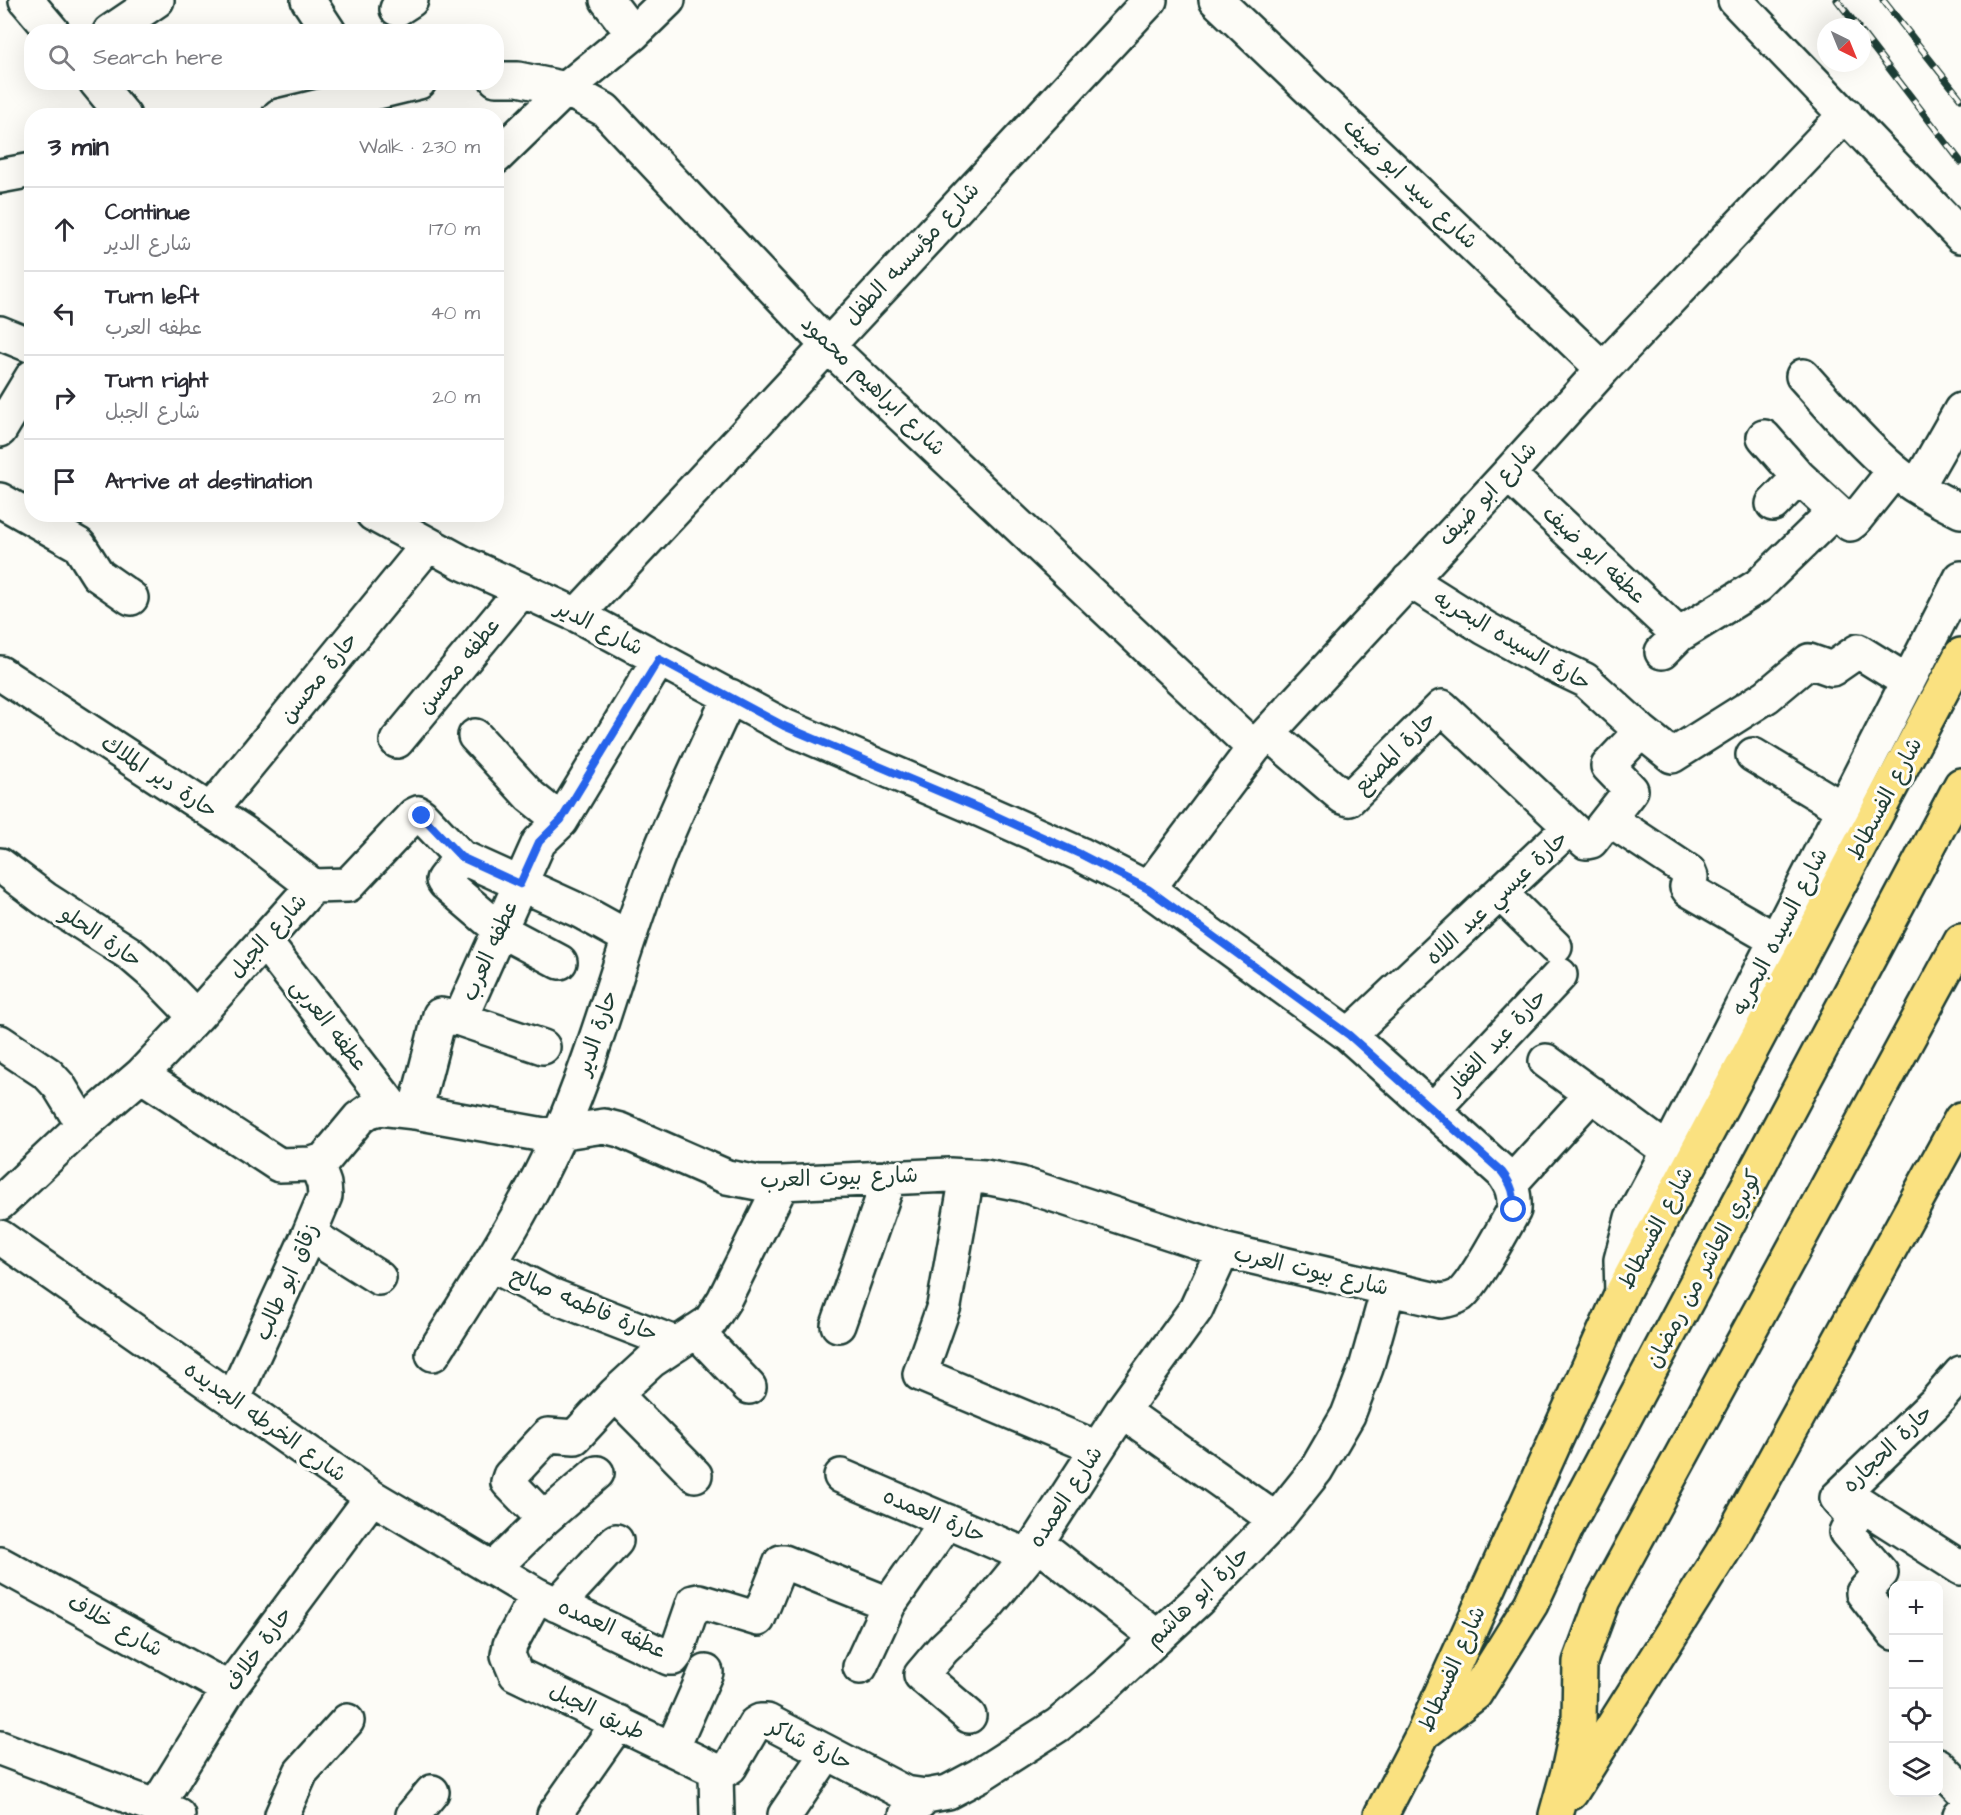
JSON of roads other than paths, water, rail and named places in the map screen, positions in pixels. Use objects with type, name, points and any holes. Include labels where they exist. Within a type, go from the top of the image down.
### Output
[{"type":"main road","name":"شارع الفسطاط","points":[[1381,1815],[1423,1734],[1622,1293],[1961,656]]},
{"type":"main road","name":"كوبري العاشر من رمضان","points":[[1423,1734],[1475,1694],[1531,1604],[1566,1528],[1961,785]]},
{"type":"main road","points":[[1557,1815],[1579,1720],[1580,1662],[1603,1600],[1961,941]]},
{"type":"main road","points":[[1557,1815],[1732,1537],[1961,1119]]},
{"type":"street","points":[[26,0],[46,24]]},
{"type":"street","points":[[122,24],[157,0]]},
{"type":"street","points":[[308,0],[324,24]]},
{"type":"street","points":[[607,0],[633,34]]},
{"type":"street","points":[[504,150],[566,89],[633,34],[668,0]]},
{"type":"street","name":"شارع مؤسسه الطفل","points":[[577,615],[1150,0]]},
{"type":"street","name":"شارع سيد ابو ضيف","points":[[1216,0],[1603,369]]},
{"type":"street","points":[[1735,0],[1961,236]]},
{"type":"street","name":"شارع ابراهيم محمود","points":[[504,79],[518,79],[566,89],[605,110],[827,345],[1261,740]]},
{"type":"street","points":[[103,90],[117,108]]},
{"type":"street","points":[[304,108],[361,90]]},
{"type":"street","name":"شارع ابو ضيف","points":[[1148,889],[1261,740],[1603,369],[1846,114]]},
{"type":"street","points":[[0,176],[24,172]]},
{"type":"street","points":[[0,333],[24,343]]},
{"type":"street","points":[[1803,376],[1859,438],[1906,479],[1961,512]]},
{"type":"street","points":[[0,430],[24,390]]},
{"type":"street","points":[[1764,437],[1799,477],[1850,524],[1906,479],[1961,410]]},
{"type":"street","name":"عطفه ابو ضيف","points":[[1508,474],[1671,643],[1758,586],[1834,511]]},
{"type":"street","points":[[1773,504],[1799,477]]},
{"type":"street","points":[[0,500],[24,514]]},
{"type":"street","points":[[39,522],[79,545],[98,575],[131,598]]},
{"type":"street","name":"شارع الدير","points":[[387,522],[463,563],[577,615],[784,726],[983,810],[1080,854],[1148,889],[1349,1035],[1434,1109],[1511,1183]]},
{"type":"street","name":"حارة محسن","points":[[210,811],[428,545]]},
{"type":"street","name":"شارع السيده البحريه","points":[[1622,1293],[1621,1260],[1632,1218],[1961,578]]},
{"type":"street","name":"حارة السيده البحريه","points":[[1409,580],[1485,628],[1585,680],[1672,756],[1767,696],[1809,661],[1832,669],[1858,651],[1908,682]]},
{"type":"street","name":"عطفه محسن","points":[[397,741],[522,590]]},
{"type":"street","name":"عطفه العرب","points":[[405,1110],[440,1015],[460,1019],[539,842],[561,820],[659,659]]},
{"type":"street","name":"حارة دير الملاك","points":[[0,673],[246,834],[313,886]]},
{"type":"street","name":"حارة الدير","points":[[433,1354],[512,1229],[559,1134],[590,1060],[654,865],[730,696]]},
{"type":"street","name":"حارة المصنع","points":[[1261,740],[1349,799],[1442,707],[1570,827]]},
{"type":"street","name":"حارة عيسي عبد اللاه","points":[[1349,1035],[1570,827],[1590,843],[1631,790],[1608,766],[1641,731]]},
{"type":"street","points":[[475,736],[530,796],[561,820]]},
{"type":"street","points":[[1753,755],[1843,809]]},
{"type":"street","name":"شارع الجبل","points":[[0,1203],[83,1125],[141,1075],[313,886],[348,885],[418,813],[461,857],[582,912],[629,938]]},
{"type":"street","points":[[1609,819],[1689,872],[1691,877],[1687,887],[1689,890],[1776,940]]},
{"type":"street","points":[[461,857],[443,880],[500,930],[560,962]]},
{"type":"street","name":"حارة الحلو","points":[[0,865],[45,899],[129,953],[157,977],[196,1017]]},
{"type":"street","name":"حارة عبد الغفار","points":[[1434,1109],[1558,961],[1500,893]]},
{"type":"street","name":"عطفه العربى","points":[[264,940],[405,1110]]},
{"type":"street","points":[[460,1019],[543,1047]]},
{"type":"street","points":[[0,1042],[48,1074],[59,1086],[83,1125]]},
{"type":"street","points":[[1546,1061],[1668,1151]]},
{"type":"street","points":[[141,1075],[279,1165],[312,1164]]},
{"type":"street","points":[[1511,1183],[1592,1094]]},
{"type":"street","name":"شارع بيوت العرب","points":[[312,1164],[324,1160],[359,1118],[369,1111],[380,1108],[405,1110],[544,1135],[589,1127],[612,1128],[727,1177],[758,1183],[949,1174],[985,1177],[1021,1184],[1223,1251],[1441,1301],[1451,1300],[1460,1295],[1470,1283],[1514,1210],[1515,1196],[1511,1183]]},
{"type":"street","name":"زقاق ابو طالب","points":[[233,1400],[325,1196],[320,1173],[312,1164]]},
{"type":"street","points":[[967,1176],[944,1306],[920,1374],[1096,1448]]},
{"type":"street","points":[[838,1324],[890,1177]]},
{"type":"street","points":[[544,1519],[508,1482],[508,1479],[548,1435],[575,1437],[615,1394],[651,1361],[710,1322],[724,1300],[782,1183]]},
{"type":"street","points":[[309,1234],[379,1278]]},
{"type":"street","name":"شارع الخرطه الجديده","points":[[0,1237],[372,1497],[547,1600]]},
{"type":"street","name":"شارع العمده","points":[[969,1716],[921,1675],[981,1612],[1033,1549],[1096,1448],[1196,1309],[1223,1251]]},
{"type":"street","name":"حارة فاطمه صالح","points":[[490,1264],[548,1294],[687,1338]]},
{"type":"street","name":"حارة ابو هاشم","points":[[916,1806],[980,1775],[1058,1725],[1106,1685],[1198,1600],[1276,1520],[1316,1470],[1348,1415],[1366,1368],[1388,1290]]},
{"type":"street","points":[[687,1338],[749,1387]]},
{"type":"street","name":"حارة الحجاره","points":[[1837,1498],[1935,1403],[1961,1373]]},
{"type":"street","points":[[615,1394],[695,1475]]},
{"type":"street","points":[[1122,1411],[1276,1520]]},
{"type":"street","points":[[493,1569],[544,1519],[597,1473]]},
{"type":"street","name":"حارة العمده","points":[[841,1476],[947,1521],[1033,1549],[1157,1637]]},
{"type":"street","name":"حارة خلاف","points":[[167,1811],[229,1689],[372,1497]]},
{"type":"street","points":[[1837,1498],[1861,1503],[1961,1568]]},
{"type":"street","points":[[1837,1498],[1854,1518],[1846,1532],[1881,1573],[1863,1593],[1889,1628]]},
{"type":"street","points":[[860,1667],[889,1604],[947,1521]]},
{"type":"street","points":[[547,1600],[616,1541]]},
{"type":"street","name":"عطفه العمده","points":[[547,1600],[669,1658],[673,1658],[676,1654],[694,1602],[758,1619],[781,1562],[889,1604]]},
{"type":"street","name":"شارع خلاف","points":[[1,1566],[229,1689]]},
{"type":"street","name":"طريق الجبل","points":[[547,1600],[510,1645],[508,1656],[516,1674],[711,1768],[716,1775]]},
{"type":"street","points":[[672,1749],[706,1672]]},
{"type":"street","points":[[282,1815],[301,1772],[347,1721]]},
{"type":"street","name":"حارة شاكر","points":[[716,1775],[730,1767],[750,1729],[760,1721],[767,1721],[905,1793],[916,1806]]},
{"type":"street","points":[[554,1815],[619,1722]]},
{"type":"street","points":[[0,1748],[167,1811]]},
{"type":"street","points":[[785,1815],[827,1753]]},
{"type":"street","points":[[1943,1770],[1961,1788]]},
{"type":"street","points":[[716,1775],[717,1815]]},
{"type":"railway","points":[[1837,0],[1851,18]]},
{"type":"railway","points":[[1883,0],[1961,99]]},
{"type":"railway","points":[[1871,45],[1961,162]]}]
